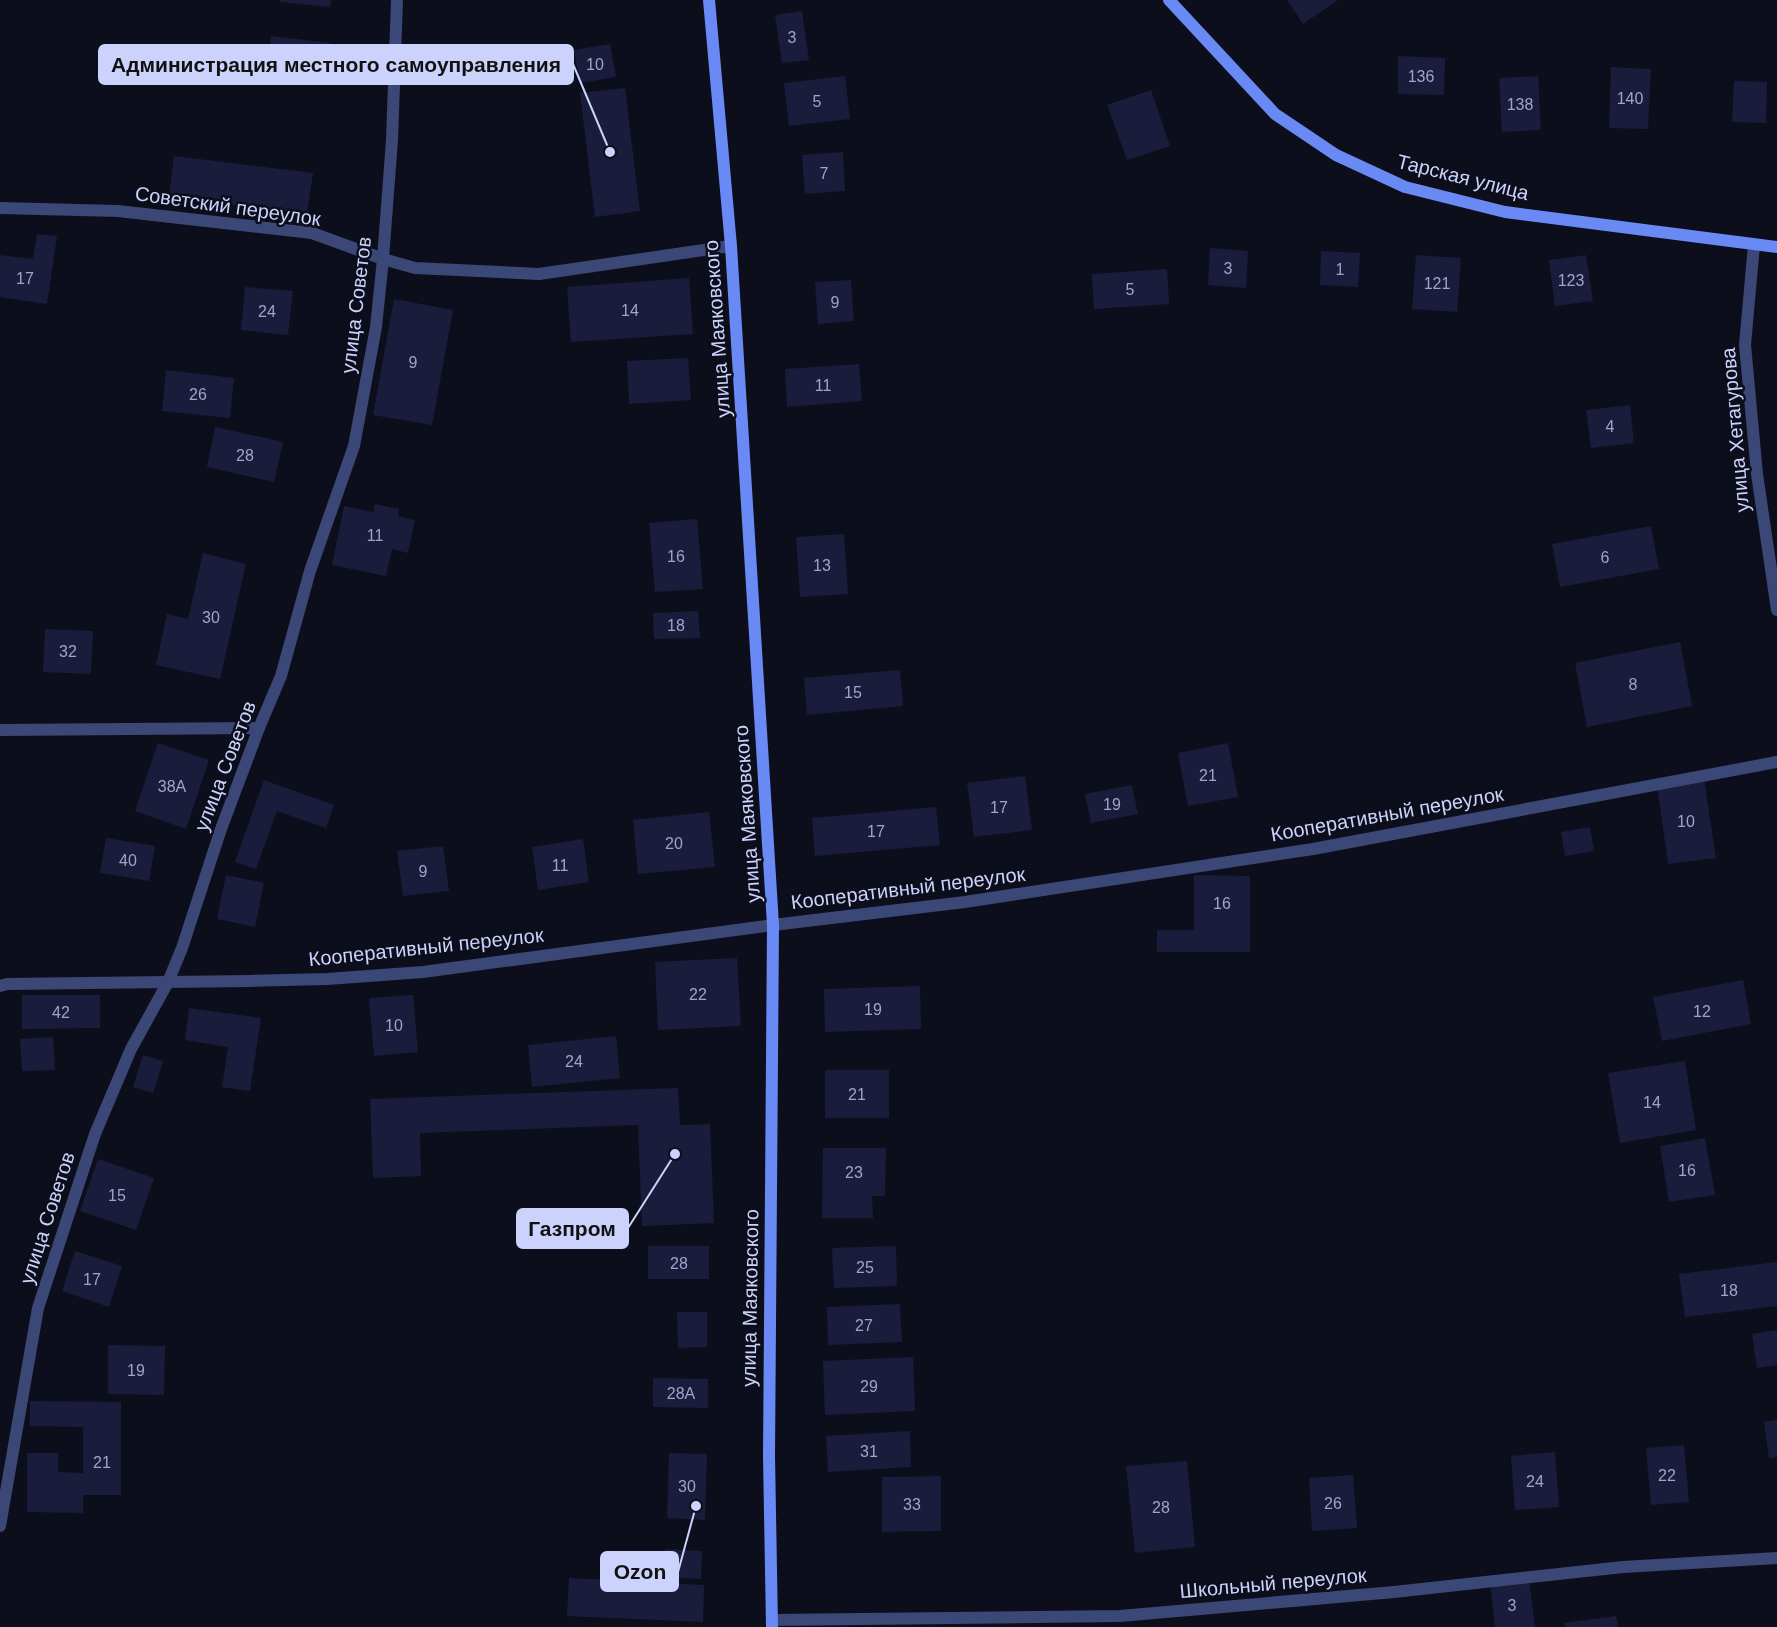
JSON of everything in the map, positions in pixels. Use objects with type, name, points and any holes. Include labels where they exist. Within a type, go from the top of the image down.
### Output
[{"type":"street","name":"улица Советов","points":[[0,1526],[38,1308],[95,1134],[131,1049],[168,982],[182,948],[221,829],[259,728],[282,676],[310,572],[354,446],[376,327],[383,259],[392,140],[397,0]]},
{"type":"street","name":"улица Маяковского","points":[[709,0],[731,246],[773,925],[769,1444],[772,1624]]},
{"type":"street","name":"Тарская улица","points":[[1169,0],[1275,114],[1336,155],[1405,187],[1505,212],[1777,247]]},
{"type":"street","name":"Советский переулок","points":[[0,208],[118,211],[312,234],[415,268],[539,274],[731,246]]},
{"type":"street","name":"улица Хетагурова","points":[[1754,245],[1745,345],[1757,474],[1777,610]]},
{"type":"street","points":[[0,730],[259,728]]},
{"type":"street","name":"Кооперативный переулок","points":[[0,986],[73,982],[327,978],[423,972],[965,902],[1313,849],[1777,762]]},
{"type":"street","name":"Школьный переулок","points":[[772,1624],[1120,1616],[1394,1592],[1623,1567],[1777,1558]]},
{"type":"building","points":[[280,0],[331,0],[330,7],[280,2]]},
{"type":"building","points":[[1287,0],[1338,0],[1303,24]]},
{"type":"building","points":[[802,11],[809,60],[782,63],[775,15]]},
{"type":"building","points":[[271,36],[330,43],[326,82],[266,75]]},
{"type":"building","points":[[610,44],[616,77],[580,83],[574,50]]},
{"type":"building","points":[[1398,56],[1445,58],[1444,95],[1398,94]]},
{"type":"building","points":[[1611,67],[1651,69],[1648,129],[1609,128]]},
{"type":"building","points":[[845,76],[850,119],[789,126],[784,83]]},
{"type":"building","points":[[1538,76],[1541,130],[1502,132],[1499,78]]},
{"type":"building","points":[[1734,81],[1767,82],[1766,123],[1732,122]]},
{"type":"building","points":[[625,88],[640,211],[595,217],[580,93]]},
{"type":"building","points":[[1151,90],[1170,146],[1127,160],[1107,105]]},
{"type":"building","points":[[843,152],[845,191],[805,194],[802,155]]},
{"type":"building","points":[[174,156],[313,173],[307,214],[169,197]]},
{"type":"building","points":[[37,234],[57,236],[47,304],[0,297],[0,255],[33,259]]},
{"type":"building","points":[[1210,248],[1248,251],[1246,288],[1208,285]]},
{"type":"building","points":[[1321,251],[1360,253],[1358,287],[1320,285]]},
{"type":"building","points":[[1416,255],[1461,258],[1457,312],[1412,309]]},
{"type":"building","points":[[1586,255],[1593,301],[1555,306],[1549,260]]},
{"type":"building","points":[[1167,269],[1169,304],[1094,309],[1092,274]]},
{"type":"building","points":[[689,278],[693,334],[571,342],[567,287]]},
{"type":"building","points":[[851,280],[854,321],[818,324],[815,282]]},
{"type":"building","points":[[245,287],[293,291],[288,335],[241,330]]},
{"type":"building","points":[[394,299],[453,310],[432,425],[373,415]]},
{"type":"building","points":[[688,358],[691,400],[629,404],[627,361]]},
{"type":"building","points":[[859,364],[862,401],[787,407],[785,369]]},
{"type":"building","points":[[166,370],[234,378],[230,418],[162,411]]},
{"type":"building","points":[[1630,405],[1634,443],[1591,448],[1586,410]]},
{"type":"building","points":[[215,427],[283,442],[274,482],[207,467]]},
{"type":"building","points":[[375,504],[399,509],[398,516],[415,520],[408,553],[392,549],[386,576],[332,565],[344,506],[373,512]]},
{"type":"building","points":[[697,519],[703,589],[655,592],[649,523]]},
{"type":"building","points":[[1651,526],[1659,569],[1560,587],[1552,544]]},
{"type":"building","points":[[844,534],[848,594],[800,597],[796,537]]},
{"type":"building","points":[[203,553],[246,564],[220,679],[156,665],[167,614],[188,619]]},
{"type":"building","points":[[698,611],[700,638],[654,639],[653,613]]},
{"type":"building","points":[[45,629],[93,631],[91,674],[43,672]]},
{"type":"building","points":[[1680,642],[1692,706],[1587,727],[1575,663]]},
{"type":"building","points":[[900,670],[903,706],[807,715],[804,678]]},
{"type":"building","points":[[158,743],[209,760],[186,829],[135,811]]},
{"type":"building","points":[[1228,743],[1238,797],[1188,806],[1178,753]]},
{"type":"building","points":[[1025,776],[1032,830],[974,837],[967,783]]},
{"type":"building","points":[[1704,779],[1716,858],[1668,864],[1657,785]]},
{"type":"building","points":[[264,780],[334,805],[326,828],[277,811],[256,869],[235,862]]},
{"type":"building","points":[[1132,785],[1138,814],[1091,823],[1085,794]]},
{"type":"building","points":[[936,807],[940,845],[815,856],[812,818]]},
{"type":"building","points":[[709,812],[715,867],[638,874],[633,820]]},
{"type":"building","points":[[1590,827],[1594,851],[1565,856],[1561,832]]},
{"type":"building","points":[[106,838],[155,846],[149,881],[100,873]]},
{"type":"building","points":[[583,839],[589,882],[538,890],[532,847]]},
{"type":"building","points":[[443,846],[449,891],[403,896],[397,851]]},
{"type":"building","points":[[226,875],[264,883],[255,927],[217,919]]},
{"type":"building","points":[[1194,875],[1250,876],[1250,952],[1157,952],[1157,930],[1194,930]]},
{"type":"building","points":[[737,958],[741,1026],[658,1030],[655,962]]},
{"type":"building","points":[[1743,980],[1751,1024],[1662,1041],[1653,997]]},
{"type":"building","points":[[920,986],[921,1029],[825,1032],[824,989]]},
{"type":"building","points":[[22,995],[100,995],[100,1028],[22,1029]]},
{"type":"building","points":[[413,995],[418,1052],[374,1056],[369,998]]},
{"type":"building","points":[[189,1008],[261,1018],[250,1091],[222,1087],[228,1047],[185,1040]]},
{"type":"building","points":[[616,1036],[620,1078],[532,1087],[528,1045]]},
{"type":"building","points":[[53,1037],[55,1070],[22,1071],[20,1039]]},
{"type":"building","points":[[143,1055],[163,1061],[153,1093],[133,1087]]},
{"type":"building","points":[[1685,1061],[1696,1130],[1620,1143],[1608,1073]]},
{"type":"building","points":[[825,1070],[889,1070],[889,1118],[825,1118]]},
{"type":"building","points":[[678,1088],[680,1125],[710,1124],[714,1223],[642,1226],[638,1125],[420,1133],[421,1176],[373,1178],[370,1099]]},
{"type":"building","points":[[1705,1138],[1715,1195],[1669,1202],[1660,1146]]},
{"type":"building","points":[[823,1148],[886,1148],[885,1196],[872,1196],[873,1218],[822,1218]]},
{"type":"building","points":[[98,1159],[154,1178],[136,1230],[80,1211]]},
{"type":"building","points":[[648,1246],[709,1246],[709,1279],[648,1279]]},
{"type":"building","points":[[896,1246],[897,1286],[834,1288],[832,1248]]},
{"type":"building","points":[[75,1251],[122,1266],[109,1307],[62,1291]]},
{"type":"building","points":[[1777,1262],[1777,1306],[1685,1317],[1679,1274]]},
{"type":"building","points":[[900,1304],[902,1342],[828,1345],[827,1307]]},
{"type":"building","points":[[677,1312],[707,1312],[707,1347],[678,1348]]},
{"type":"building","points":[[1777,1330],[1777,1365],[1757,1368],[1752,1334]]},
{"type":"building","points":[[108,1345],[165,1346],[164,1395],[108,1394]]},
{"type":"building","points":[[913,1357],[915,1411],[825,1415],[823,1361]]},
{"type":"building","points":[[653,1378],[708,1379],[708,1408],[653,1407]]},
{"type":"building","points":[[30,1401],[121,1402],[121,1495],[83,1495],[83,1513],[27,1512],[27,1453],[58,1453],[58,1472],[83,1473],[83,1427],[30,1426]]},
{"type":"building","points":[[1777,1420],[1777,1457],[1769,1458],[1764,1422]]},
{"type":"building","points":[[910,1431],[911,1467],[828,1472],[826,1436]]},
{"type":"building","points":[[1684,1445],[1689,1502],[1651,1505],[1646,1448]]},
{"type":"building","points":[[1555,1452],[1559,1507],[1515,1510],[1511,1456]]},
{"type":"building","points":[[669,1453],[707,1454],[705,1520],[667,1518]]},
{"type":"building","points":[[1187,1461],[1195,1547],[1135,1553],[1126,1466]]},
{"type":"building","points":[[1353,1475],[1357,1528],[1312,1531],[1309,1478]]},
{"type":"building","points":[[941,1476],[941,1531],[882,1532],[882,1477]]},
{"type":"building","points":[[665,1549],[702,1551],[701,1579],[664,1577]]},
{"type":"building","points":[[1529,1577],[1535,1627],[1495,1627],[1490,1582]]},
{"type":"building","points":[[569,1578],[704,1585],[703,1622],[567,1616]]},
{"type":"building","points":[[1616,1616],[1618,1627],[1565,1627],[1564,1623]]},
{"type":"place","name":"Администрация местного самоуправления","points":[[610,152]]},
{"type":"place","name":"Газпром","points":[[675,1154]]},
{"type":"place","name":"Ozon","points":[[696,1506]]}]
